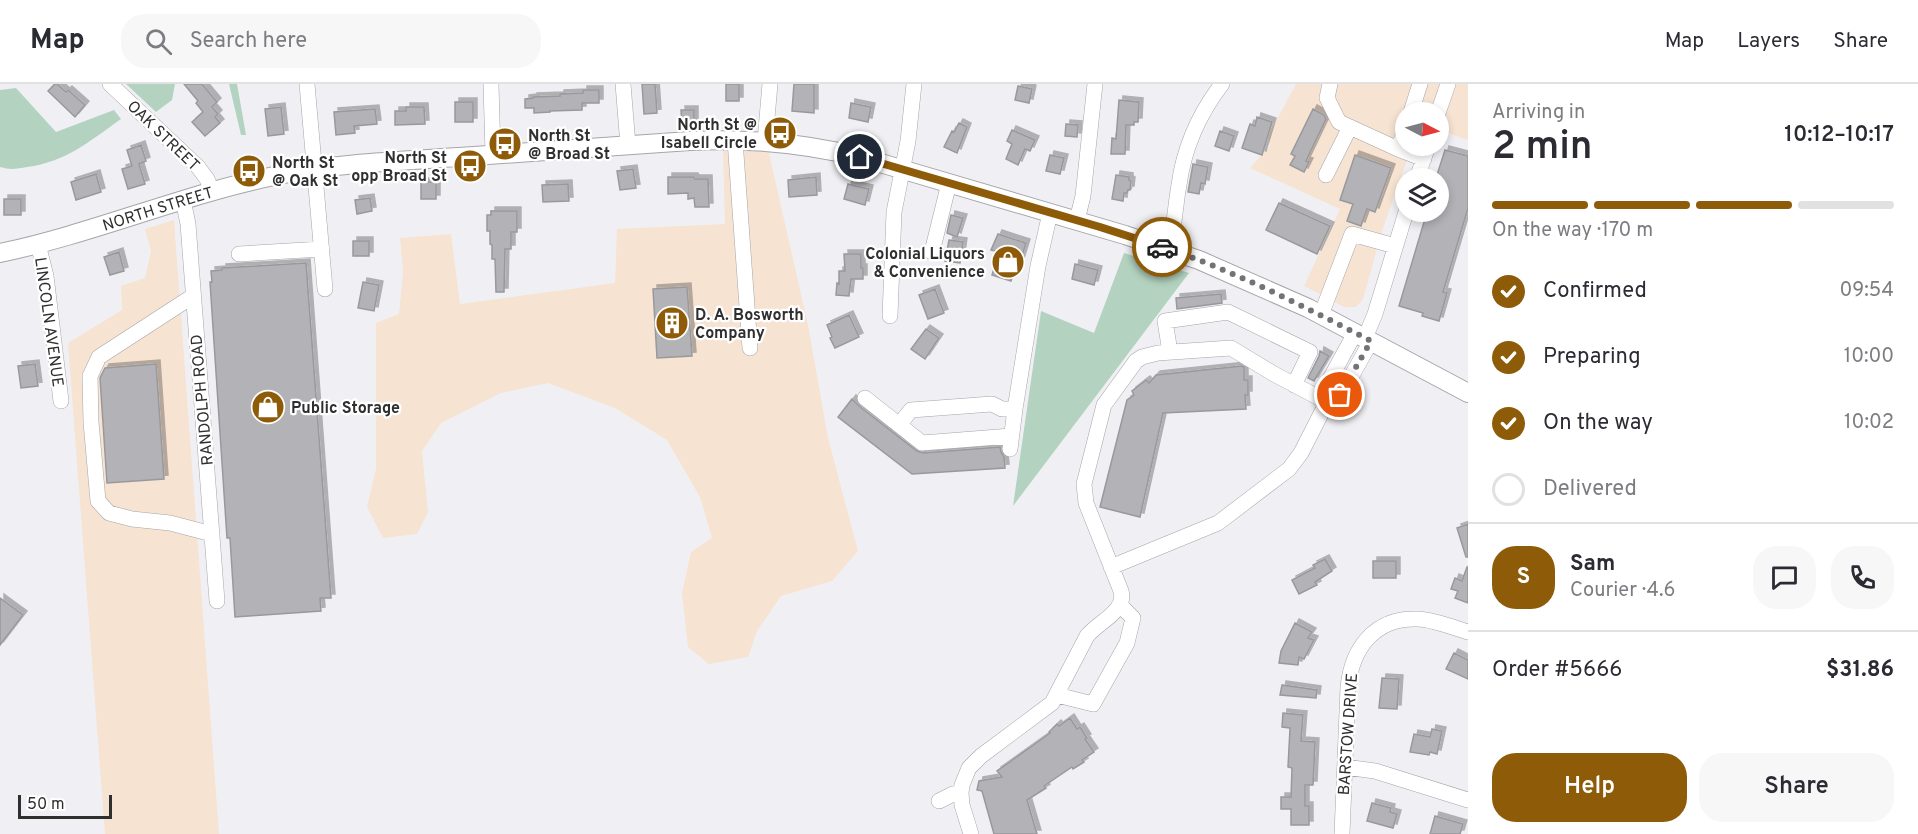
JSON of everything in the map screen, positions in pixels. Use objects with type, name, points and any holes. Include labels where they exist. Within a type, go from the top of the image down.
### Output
[{"type":"main road","name":"NORTH STREET","points":[[0,253],[95,228],[249,181],[315,169],[706,140],[765,141],[828,149],[1077,220],[1199,260],[1321,315],[1468,393]]},
{"type":"street","name":"OAK STREET","points":[[110,84],[198,167],[212,191]]},
{"type":"street","points":[[307,84],[325,289]]},
{"type":"street","points":[[490,84],[493,154]]},
{"type":"street","points":[[623,84],[628,145]]},
{"type":"street","points":[[765,141],[770,84]]},
{"type":"street","points":[[891,316],[894,212],[908,141],[914,84]]},
{"type":"street","points":[[1077,220],[1083,196],[1095,84]]},
{"type":"street","points":[[1168,249],[1187,148],[1203,114],[1222,84]]},
{"type":"street","points":[[1329,84],[1327,98],[1339,122],[1395,148]]},
{"type":"street","points":[[1414,102],[1420,84]]},
{"type":"street","points":[[1442,102],[1448,84]]},
{"type":"street","points":[[1326,175],[1350,127]]},
{"type":"street","points":[[735,140],[750,348]]},
{"type":"street","points":[[932,252],[950,183]]},
{"type":"street","name":"RANDOLPH ROAD","points":[[183,200],[187,217],[217,601]]},
{"type":"street","points":[[865,398],[922,443],[1011,443],[1038,266],[1050,213]]},
{"type":"street","points":[[1111,567],[1218,523],[1295,462],[1327,402],[1330,380],[1364,337],[1375,314],[1403,222]]},
{"type":"street","points":[[1321,315],[1352,234],[1395,246]]},
{"type":"street","name":"LINCOLN AVENUE","points":[[38,244],[46,276],[61,401]]},
{"type":"street","points":[[239,254],[322,249]]},
{"type":"street","points":[[193,296],[99,357],[90,376],[91,422],[98,501],[109,513],[132,519],[170,523],[212,534]]},
{"type":"street","points":[[1170,352],[1165,321],[1228,312],[1310,352],[1294,385]]},
{"type":"street","points":[[971,834],[961,793],[965,776],[974,762],[1045,709],[1057,695],[1087,636],[1121,606],[1122,596],[1086,503],[1086,472],[1101,413],[1110,396],[1136,361],[1150,354],[1231,348],[1264,369],[1327,402]]},
{"type":"street","points":[[899,425],[910,410],[992,404],[1015,409]]},
{"type":"street","points":[[1057,695],[1093,704],[1127,643],[1133,618],[1121,606]]},
{"type":"street","name":"BARSTOW DRIVE","points":[[1342,834],[1349,675],[1356,655],[1367,639],[1382,627],[1407,619],[1435,621],[1468,632]]},
{"type":"street","points":[[1345,768],[1375,771],[1468,800]]},
{"type":"street","points":[[939,801],[961,793]]},
{"type":"shaded area","points":[[1296,84],[1468,84],[1468,140],[1449,133],[1449,102],[1395,102],[1395,156],[1408,156],[1404,168],[1395,168],[1395,194],[1363,299],[1356,307],[1344,307],[1304,286],[1340,209],[1250,168],[1270,146],[1268,136]]},
{"type":"shaded area","points":[[723,148],[768,149],[808,325],[828,438],[858,551],[832,581],[781,596],[757,631],[748,657],[709,664],[688,647],[682,593],[691,552],[712,538],[700,497],[667,440],[615,408],[548,383],[501,393],[441,423],[422,451],[428,512],[417,534],[383,538],[367,507],[376,469],[376,323],[399,314],[403,272],[400,238],[451,234],[460,304],[615,283],[617,229],[725,224]]},
{"type":"shaded area","points":[[174,220],[219,834],[105,834],[68,343],[122,310],[121,286],[145,278],[151,251],[145,229]]},
{"type":"green space","points":[[126,84],[175,84],[172,100],[156,112]]},
{"type":"green space","points":[[229,84],[237,84],[246,135],[241,135]]},
{"type":"green space","points":[[16,88],[56,132],[114,110],[121,119],[88,143],[54,160],[17,169],[0,167],[0,90]]},
{"type":"green space","points":[[1124,253],[1189,273],[1013,506],[1041,311],[1094,333]]},
{"type":"building","points":[[55,84],[66,92],[68,90],[85,105],[75,117],[48,91]]},
{"type":"building","points":[[184,84],[202,84],[217,102],[212,107],[218,114],[215,117],[220,123],[205,136],[192,122],[203,112],[196,103],[198,101]]},
{"type":"building","points":[[642,84],[655,84],[657,113],[644,114]]},
{"type":"building","points":[[726,84],[739,84],[739,101],[726,101]]},
{"type":"building","points":[[794,84],[814,84],[814,113],[792,111]]},
{"type":"building","points":[[1018,86],[1032,89],[1029,103],[1015,100]]},
{"type":"building","points":[[583,90],[599,90],[599,103],[582,103],[582,110],[534,113],[534,108],[525,108],[525,99],[583,93]]},
{"type":"building","points":[[1119,100],[1139,102],[1138,122],[1134,122],[1134,125],[1126,125],[1125,154],[1111,154],[1112,138],[1116,139]]},
{"type":"building","points":[[455,102],[473,102],[473,122],[455,122]]},
{"type":"building","points":[[851,103],[871,107],[868,122],[849,118]]},
{"type":"building","points":[[281,107],[284,134],[268,136],[265,109]]},
{"type":"building","points":[[406,107],[424,107],[425,124],[395,125],[395,111],[406,111]]},
{"type":"building","points":[[375,109],[377,124],[354,126],[355,133],[336,135],[334,112]]},
{"type":"building","points":[[1313,109],[1324,115],[1326,119],[1306,161],[1309,162],[1304,172],[1290,165],[1295,156],[1291,154]]},
{"type":"building","points":[[681,110],[694,110],[694,124],[682,125]]},
{"type":"building","points":[[1257,117],[1272,122],[1262,155],[1242,148],[1250,124],[1255,126]]},
{"type":"building","points":[[959,123],[967,127],[957,153],[944,147]]},
{"type":"building","points":[[1066,124],[1078,125],[1077,137],[1065,136]]},
{"type":"building","points":[[1012,130],[1035,140],[1030,151],[1025,149],[1018,165],[1006,159],[1012,144],[1007,141]]},
{"type":"building","points":[[1220,131],[1234,136],[1229,151],[1215,146]]},
{"type":"building","points":[[141,145],[146,161],[139,164],[145,184],[128,189],[122,169],[132,166],[127,150]]},
{"type":"building","points":[[1449,151],[1468,156],[1468,208],[1443,292],[1447,293],[1439,321],[1422,316],[1423,313],[1399,306],[1424,222],[1449,222],[1449,168],[1439,168],[1443,156],[1449,156]]},
{"type":"building","points":[[1050,155],[1064,158],[1060,174],[1046,171]]},
{"type":"building","points":[[1355,155],[1391,168],[1375,212],[1367,209],[1361,226],[1347,221],[1353,204],[1340,200]]},
{"type":"building","points":[[1193,164],[1208,167],[1205,184],[1201,183],[1199,194],[1188,192]]},
{"type":"building","points":[[633,169],[636,188],[620,190],[617,171]]},
{"type":"building","points":[[96,174],[101,192],[76,200],[71,182]]},
{"type":"building","points":[[1116,175],[1129,177],[1131,181],[1130,190],[1124,193],[1123,201],[1112,199]]},
{"type":"building","points":[[668,177],[708,179],[709,207],[695,207],[694,198],[688,199],[688,193],[668,194]]},
{"type":"building","points":[[816,177],[817,195],[789,197],[788,180]]},
{"type":"building","points":[[421,182],[436,182],[436,199],[421,199]]},
{"type":"building","points":[[568,184],[569,201],[543,202],[542,185]]},
{"type":"building","points":[[848,184],[869,189],[865,205],[844,199]]},
{"type":"building","points":[[370,198],[372,211],[357,214],[355,200]]},
{"type":"building","points":[[4,199],[21,199],[21,215],[4,215]]},
{"type":"building","points":[[1279,203],[1330,226],[1317,254],[1266,230]]},
{"type":"building","points":[[491,211],[517,211],[517,232],[511,232],[511,249],[505,249],[504,292],[496,292],[495,259],[492,259],[490,231],[487,231],[487,215],[491,215]]},
{"type":"building","points":[[951,215],[963,218],[957,237],[947,233]]},
{"type":"building","name":"Colonial Liquors & Convenience","points":[[998,234],[1026,243],[1017,272],[1014,271],[1011,281],[992,275],[999,252],[991,250]]},
{"type":"building","points":[[949,240],[963,242],[960,263],[945,261]]},
{"type":"building","points":[[353,241],[369,241],[369,256],[353,256]]},
{"type":"building","points":[[119,252],[124,271],[110,275],[104,257]]},
{"type":"building","points":[[844,254],[861,254],[861,268],[863,268],[863,279],[851,279],[849,296],[836,295],[839,271],[845,271]]},
{"type":"building","name":"Public Storage","points":[[306,263],[331,598],[320,598],[321,611],[235,617],[230,538],[227,538],[211,271],[222,270],[222,268]]},
{"type":"building","points":[[1075,264],[1098,270],[1094,285],[1072,279]]},
{"type":"building","points":[[363,282],[379,285],[374,311],[358,308]]},
{"type":"building","name":"D. A. Bosworth Company","points":[[687,287],[692,356],[657,358],[653,289]]},
{"type":"building","points":[[935,289],[944,313],[928,319],[919,295]]},
{"type":"building","points":[[1221,294],[1222,303],[1177,309],[1176,298]]},
{"type":"building","points":[[849,315],[859,337],[835,348],[827,325]]},
{"type":"building","points":[[926,329],[939,338],[925,359],[911,349]]},
{"type":"building","points":[[1320,351],[1329,356],[1314,381],[1308,378]]},
{"type":"building","points":[[35,364],[38,386],[21,388],[18,366]]},
{"type":"building","points":[[156,364],[164,479],[107,483],[100,378],[105,368]]},
{"type":"building","points":[[1244,367],[1244,380],[1248,380],[1248,395],[1245,395],[1246,409],[1163,413],[1140,517],[1100,507],[1127,400],[1134,395],[1132,391],[1146,380],[1149,383],[1156,375]]},
{"type":"building","points":[[852,399],[917,451],[923,453],[1000,447],[1005,468],[912,474],[838,417]]},
{"type":"building","points":[[1468,524],[1468,557],[1466,557],[1457,528]]},
{"type":"building","points":[[1325,559],[1332,571],[1315,582],[1317,585],[1299,594],[1292,580],[1315,568],[1313,565]]},
{"type":"building","points":[[1373,561],[1396,561],[1396,578],[1373,578]]},
{"type":"building","points":[[1467,567],[1468,603],[1455,598],[1458,591],[1451,589],[1455,578],[1462,581]]},
{"type":"building","points":[[0,598],[23,615],[0,645]]},
{"type":"building","points":[[1295,623],[1312,632],[1308,638],[1314,640],[1304,659],[1299,657],[1298,665],[1279,663],[1281,651]]},
{"type":"building","points":[[1454,653],[1468,660],[1468,679],[1446,669]]},
{"type":"building","points":[[1382,678],[1399,679],[1397,709],[1379,708]]},
{"type":"building","points":[[1282,685],[1317,690],[1316,698],[1280,695]]},
{"type":"building","points":[[1283,713],[1303,715],[1301,741],[1315,742],[1313,785],[1305,785],[1305,806],[1309,806],[1309,825],[1291,825],[1291,809],[1281,809],[1281,797],[1291,797],[1292,768],[1288,767],[1290,728],[1282,727]]},
{"type":"building","points":[[1070,718],[1077,729],[1080,727],[1094,752],[1082,760],[1084,762],[1073,769],[1072,767],[1027,800],[1037,834],[994,834],[982,791],[977,790],[979,781],[1002,777],[997,771],[1050,733],[1057,724],[1059,726]]},
{"type":"building","points":[[1432,729],[1442,731],[1437,754],[1410,752],[1414,734],[1430,737]]},
{"type":"building","points":[[1372,803],[1391,808],[1390,812],[1397,814],[1393,828],[1367,821]]},
{"type":"building","points":[[1435,816],[1463,824],[1460,834],[1430,834]]},
{"type":"way so far","points":[[1162,247],[1269,290],[1371,341],[1340,395]]},
{"type":"place","name":"North St @ Isabell Circle","points":[[780,133]]},
{"type":"place","name":"North St @ Broad St","points":[[505,144]]},
{"type":"place","name":"North St opp Broad St","points":[[470,166]]},
{"type":"place","name":"North St @ Oak St","points":[[249,171]]},
{"type":"place","name":"Colonial Liquors & Convenience","points":[[1008,262]]},
{"type":"place","name":"D. A. Bosworth Company","points":[[672,323]]},
{"type":"place","name":"Public Storage","points":[[268,407]]},
{"type":"route","points":[[860,157],[1162,247]]}]
